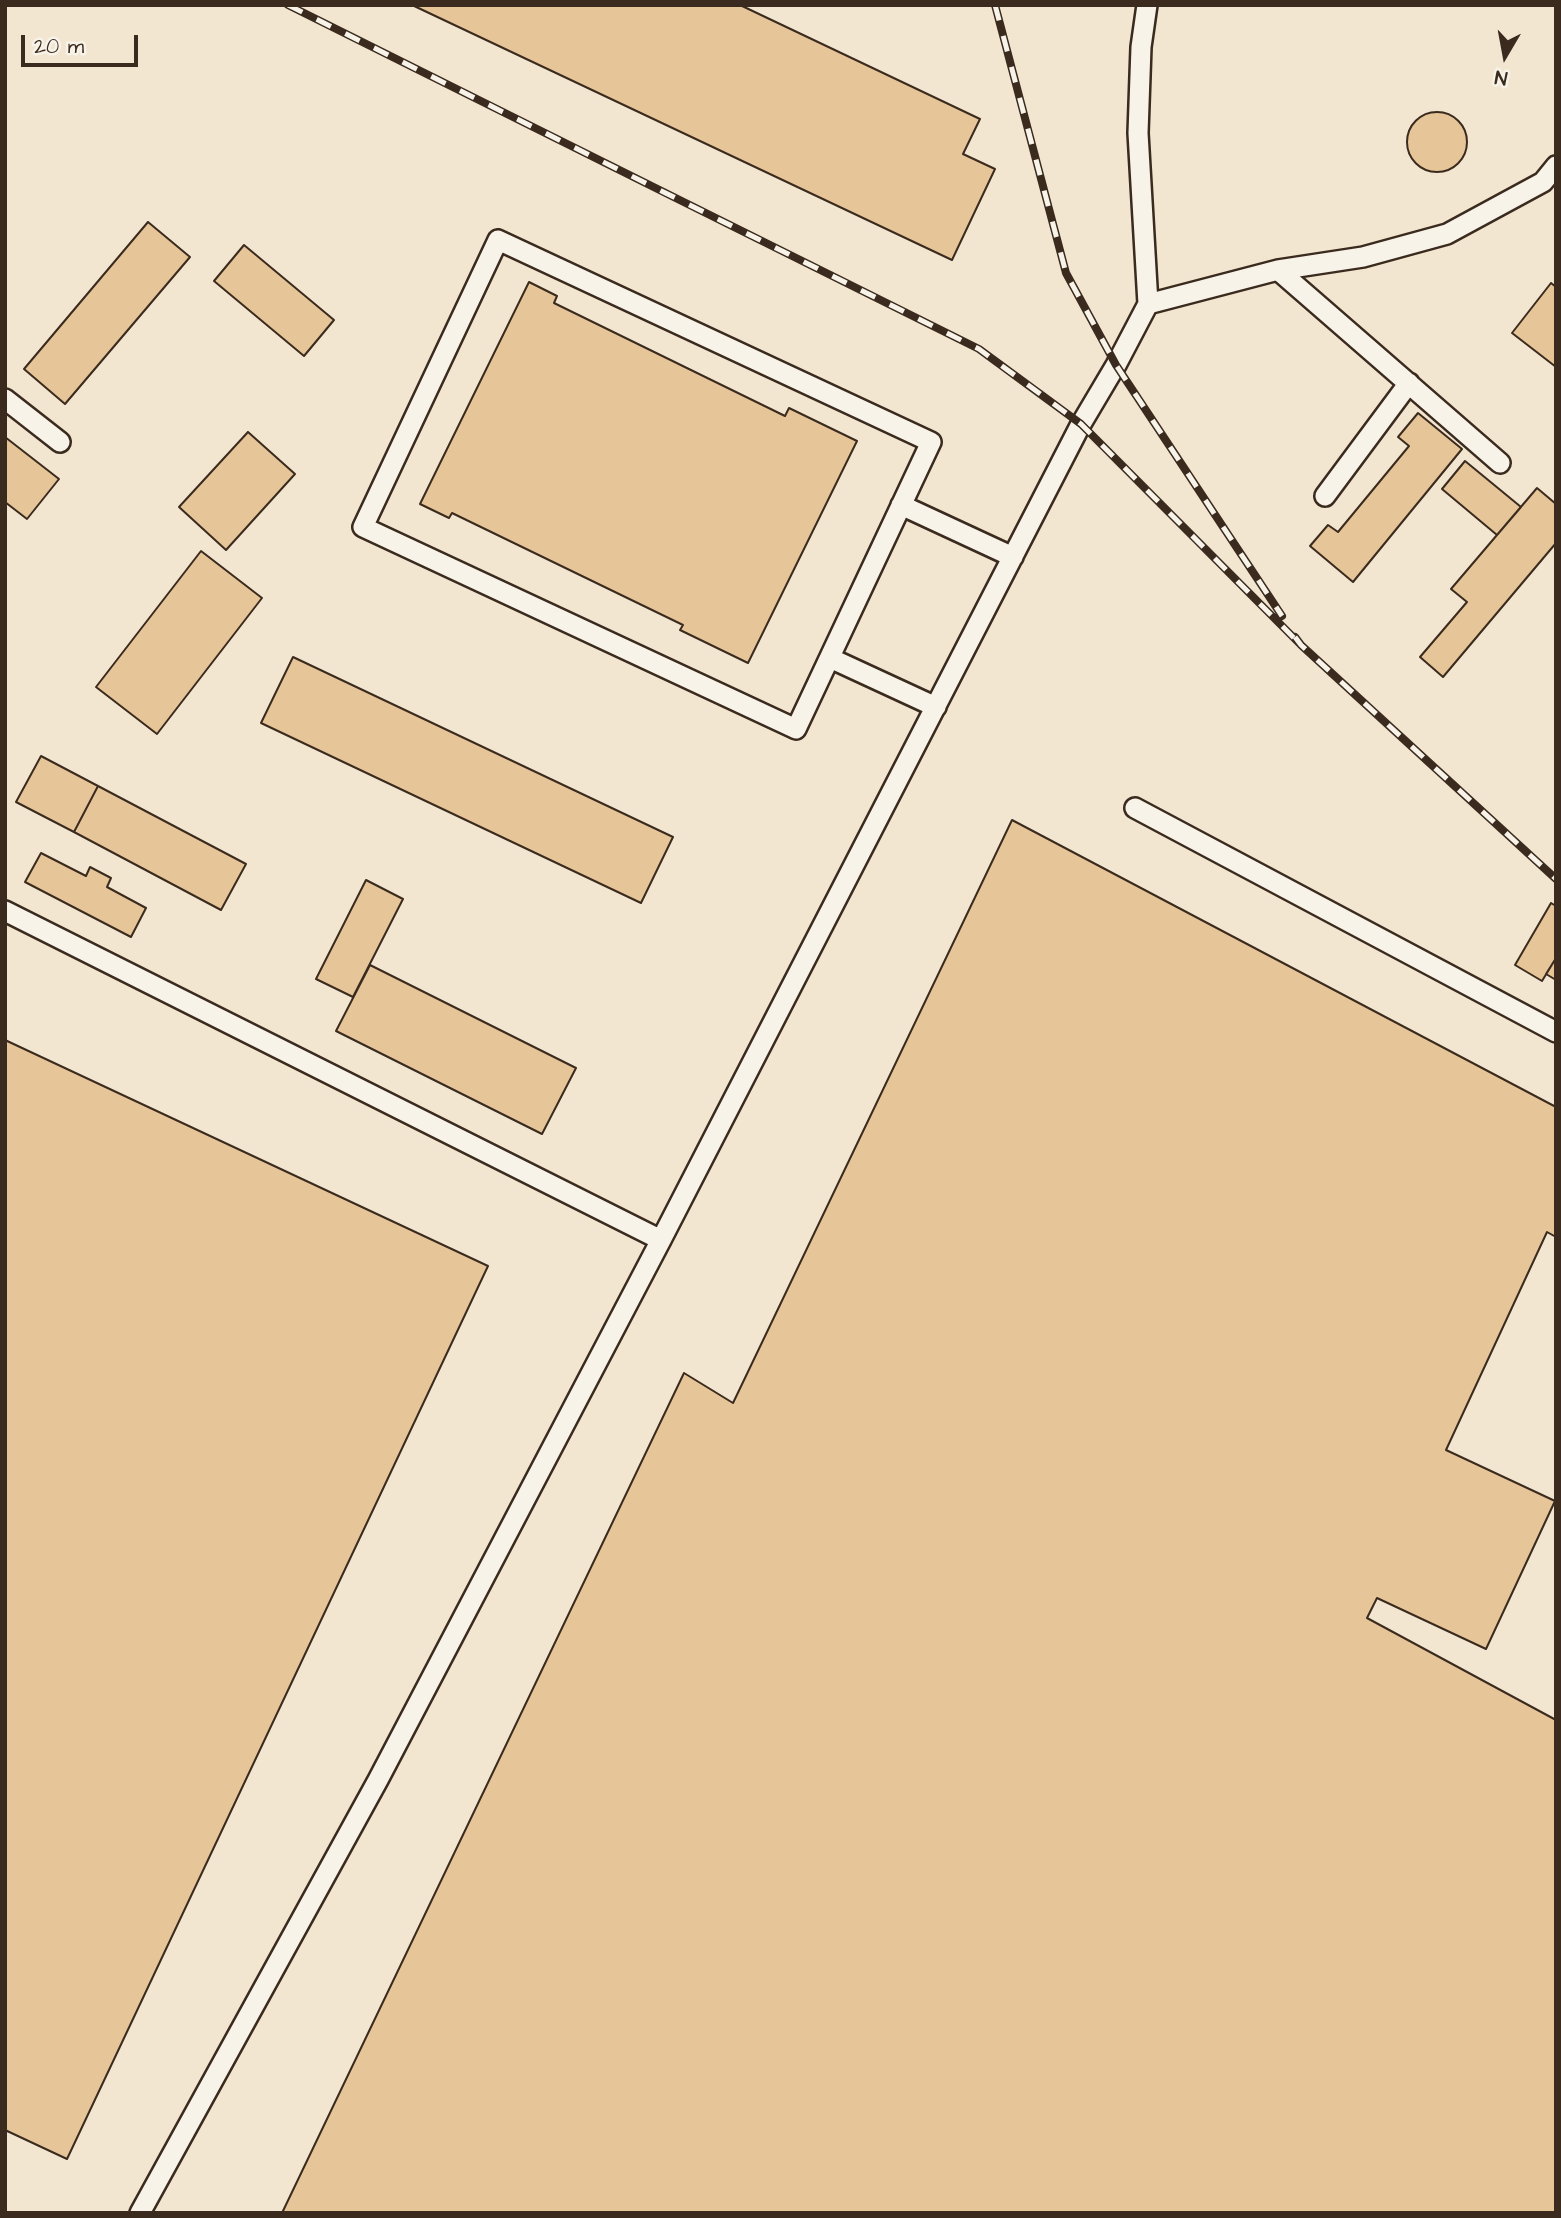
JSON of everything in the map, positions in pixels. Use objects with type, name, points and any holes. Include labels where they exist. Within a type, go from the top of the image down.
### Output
[{"type":"lane","points":[[141,2213],[378,1780],[661,1240],[1081,424],[1148,304],[1138,133],[1141,47],[1147,5]]},
{"type":"lane","points":[[1148,304],[1278,271],[1363,257],[1447,234],[1543,181],[1556,166]]},
{"type":"lane","points":[[498,240],[930,442],[901,505],[796,729],[363,527],[498,240]]},
{"type":"lane","points":[[1278,271],[1500,463]]},
{"type":"lane","points":[[1325,496],[1409,383]]},
{"type":"lane","points":[[5,399],[60,442]]},
{"type":"lane","points":[[901,505],[1013,557]]},
{"type":"lane","points":[[830,658],[936,707]]},
{"type":"lane","points":[[1135,808],[1556,1032]]},
{"type":"lane","points":[[5,911],[661,1240]]},
{"type":"shaded area","points":[[5,5],[1556,5],[1556,2213],[5,2213]]},
{"type":"building","points":[[412,5],[740,5],[980,119],[963,154],[995,169],[952,260]]},
{"type":"building","points":[[1437,112],[1454,117],[1462,125],[1467,142],[1462,159],[1454,167],[1437,172],[1420,167],[1412,159],[1407,142],[1412,125],[1420,117]]},
{"type":"building","points":[[148,222],[190,257],[65,404],[24,369]]},
{"type":"building","points":[[244,245],[334,320],[304,356],[214,281]]},
{"type":"building","points":[[529,282],[557,296],[554,303],[785,416],[789,408],[857,441],[748,663],[680,630],[683,625],[452,513],[449,518],[420,504]]},
{"type":"building","points":[[1551,283],[1556,287],[1556,367],[1512,333]]},
{"type":"building","points":[[1418,413],[1462,449],[1353,582],[1310,546],[1328,525],[1338,532],[1409,446],[1398,437]]},
{"type":"building","points":[[248,432],[295,474],[226,550],[179,507]]},
{"type":"building","points":[[5,437],[59,479],[27,519],[5,502]]},
{"type":"building","points":[[1465,461],[1521,507],[1497,535],[1442,489]]},
{"type":"building","points":[[1537,488],[1556,504],[1556,543],[1443,677],[1420,657],[1467,602],[1451,589]]},
{"type":"building","points":[[201,551],[262,598],[157,734],[96,687]]},
{"type":"building","points":[[293,657],[673,837],[641,903],[261,723]]},
{"type":"building","points":[[41,756],[98,786],[74,832],[16,802]]},
{"type":"building","points":[[98,786],[246,864],[221,910],[74,832]]},
{"type":"building","points":[[1012,820],[1556,1107],[1556,1237],[1547,1232],[1446,1450],[1555,1501],[1486,1649],[1377,1598],[1367,1618],[1556,1720],[1556,2213],[282,2213],[684,1373],[733,1403]]},
{"type":"building","points":[[41,853],[86,876],[90,867],[111,878],[107,887],[146,908],[131,937],[25,882]]},
{"type":"building","points":[[366,880],[403,899],[353,997],[316,979]]},
{"type":"building","points":[[1551,903],[1556,906],[1556,958],[1542,981],[1515,965]]},
{"type":"building","points":[[1556,958],[1556,980],[1546,974]]},
{"type":"building","points":[[370,965],[576,1068],[542,1134],[336,1031]]},
{"type":"building","points":[[5,1040],[488,1266],[67,2159],[5,2130]]},
{"type":"railway","points":[[288,5],[979,349],[1081,424],[1301,645]]},
{"type":"railway","points":[[995,5],[1066,273],[1116,365],[1282,616]]},
{"type":"railway","points":[[1295,637],[1556,879]]}]
